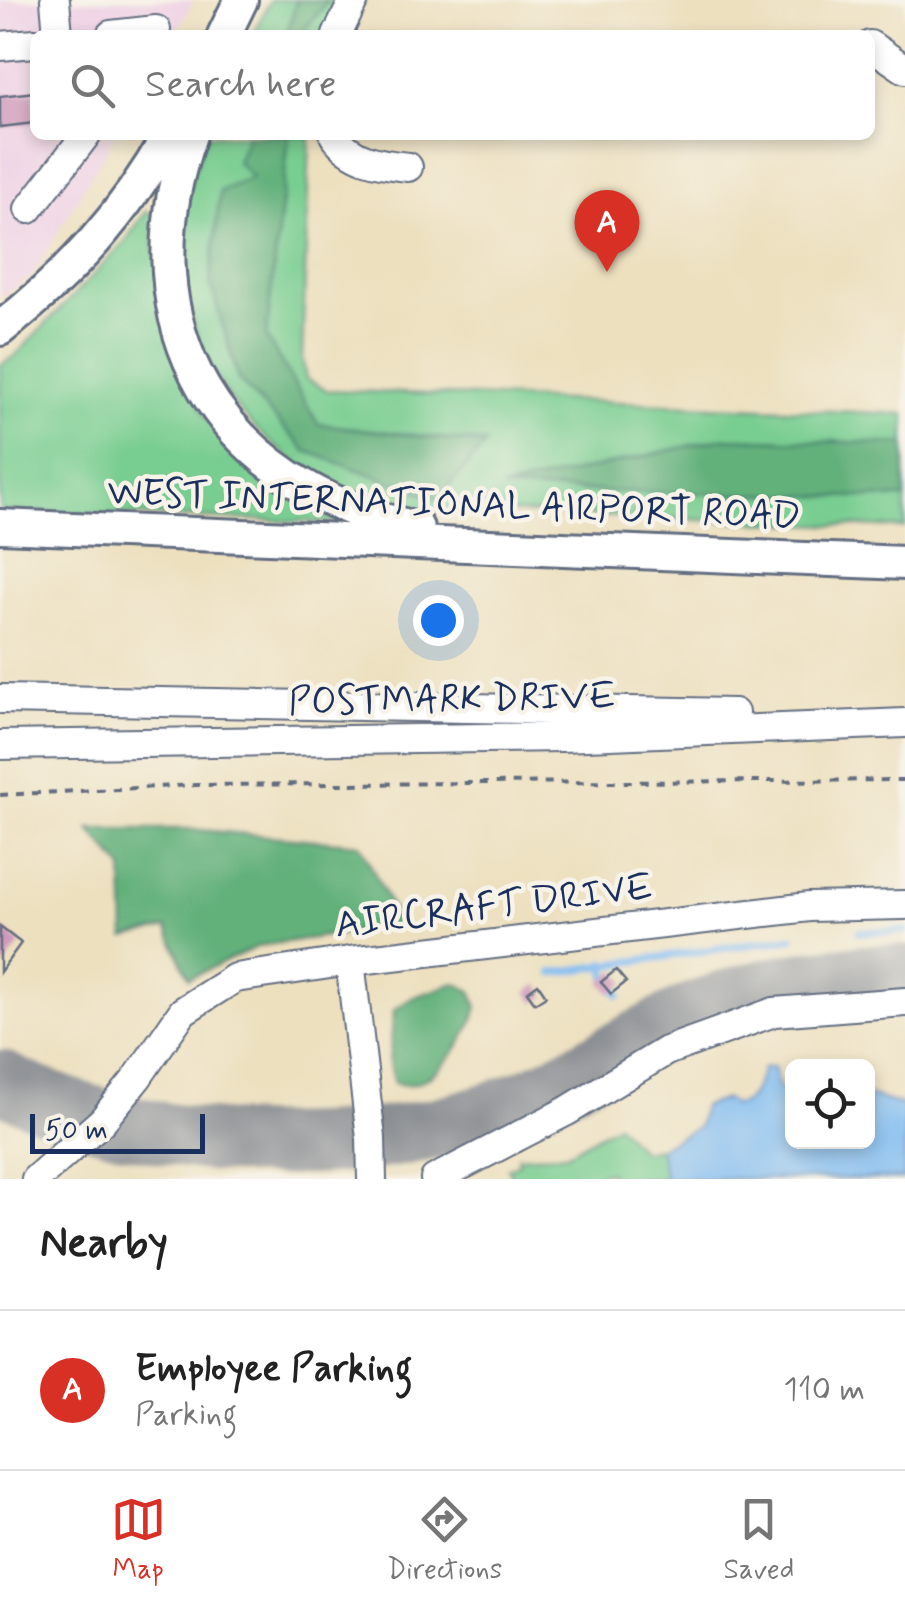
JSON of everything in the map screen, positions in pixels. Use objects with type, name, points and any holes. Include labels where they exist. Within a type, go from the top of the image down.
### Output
[{"type":"main road","points":[[0,329],[95,244],[123,209],[165,140]]},
{"type":"main road","points":[[189,140],[169,211],[170,294],[184,349],[226,420],[280,472],[344,508],[416,528],[539,548]]},
{"type":"main road","name":"WEST INTERNATIONAL AIRPORT ROAD","points":[[0,526],[905,563]]},
{"type":"main road","points":[[753,557],[905,545]]},
{"type":"street","points":[[54,0],[57,30]]},
{"type":"street","points":[[339,30],[354,0]]},
{"type":"street","points":[[0,46],[30,43]]},
{"type":"street","points":[[875,48],[905,69]]},
{"type":"street","points":[[29,209],[82,140]]},
{"type":"street","points":[[337,140],[342,148],[373,163],[408,168]]},
{"type":"street","name":"POSTMARK DRIVE","points":[[0,699],[905,721]]},
{"type":"street","name":"POSTMARK DRIVE","points":[[0,745],[562,737],[905,721]]},
{"type":"street","name":"AIRCRAFT DRIVE","points":[[36,1179],[102,1120],[137,1078],[183,1011],[235,978],[809,907],[905,905]]},
{"type":"street","points":[[350,961],[371,1138],[372,1179]]},
{"type":"street","points":[[435,1179],[567,1111],[666,1051],[774,1012],[905,1002]]},
{"type":"path","points":[[0,795],[196,785],[905,780]]},
{"type":"shaded area","points":[[0,0],[194,0],[177,30],[30,30],[30,140],[112,140],[32,276],[0,297]]},
{"type":"green space","points":[[270,0],[297,0],[288,30],[255,30]]},
{"type":"green space","points":[[297,0],[329,0],[304,30],[288,30]]},
{"type":"green space","points":[[329,0],[344,0],[329,30],[304,30]]},
{"type":"green space","points":[[205,140],[246,140],[237,162],[253,177],[210,282],[238,379],[306,451],[485,443],[317,424],[266,337],[288,140],[310,140],[302,358],[306,379],[326,390],[905,414],[905,444],[723,438],[507,488],[905,498],[905,528],[415,509],[357,497],[278,449],[242,414],[215,374],[195,330],[184,283],[183,234],[190,184]]},
{"type":"green space","points":[[246,140],[288,140],[266,337],[318,424],[486,444],[438,499],[306,451],[239,380],[210,282],[220,191],[252,177],[237,162]]},
{"type":"green space","points":[[146,211],[154,215],[154,245],[200,407],[221,438],[278,489],[342,523],[0,511],[0,365],[15,356],[125,242]]},
{"type":"green space","points":[[723,438],[905,444],[905,498],[502,489]]},
{"type":"green space","points":[[89,829],[189,829],[360,844],[400,925],[259,946],[189,978],[167,928],[125,938],[123,868]]},
{"type":"green space","points":[[455,983],[471,991],[478,1007],[466,1034],[446,1061],[421,1081],[394,1083],[389,1063],[394,1010],[414,997]]},
{"type":"green space","points":[[617,1124],[642,1151],[659,1148],[665,1179],[615,1179],[608,1172],[595,1179],[512,1179],[508,1168],[520,1163],[518,1157],[566,1154]]},
{"type":"water","points":[[773,1067],[779,1088],[785,1090],[785,1149],[875,1149],[875,1097],[905,1106],[905,1179],[665,1179],[659,1148],[698,1127],[703,1106],[726,1099],[733,1105],[745,1101],[763,1068]]},
{"type":"building","points":[[30,93],[30,124],[0,127],[0,96]]},
{"type":"building","points":[[0,927],[21,943],[0,972]]},
{"type":"building","points":[[616,970],[626,982],[611,994],[601,982]]},
{"type":"building","points":[[538,984],[546,996],[535,1003],[527,992]]},
{"type":"waterway","points":[[859,932],[905,931]]},
{"type":"waterway","points":[[553,973],[792,938]]},
{"type":"waterway","points":[[605,963],[607,977],[619,995]]},
{"type":"taxiway","points":[[0,1081],[63,1107],[130,1126],[200,1139],[270,1144],[341,1142],[411,1133],[479,1117],[543,1092],[677,1021],[760,991],[817,980],[905,976]]},
{"type":"place","name":"Employee Parking","points":[[607,272]]}]
